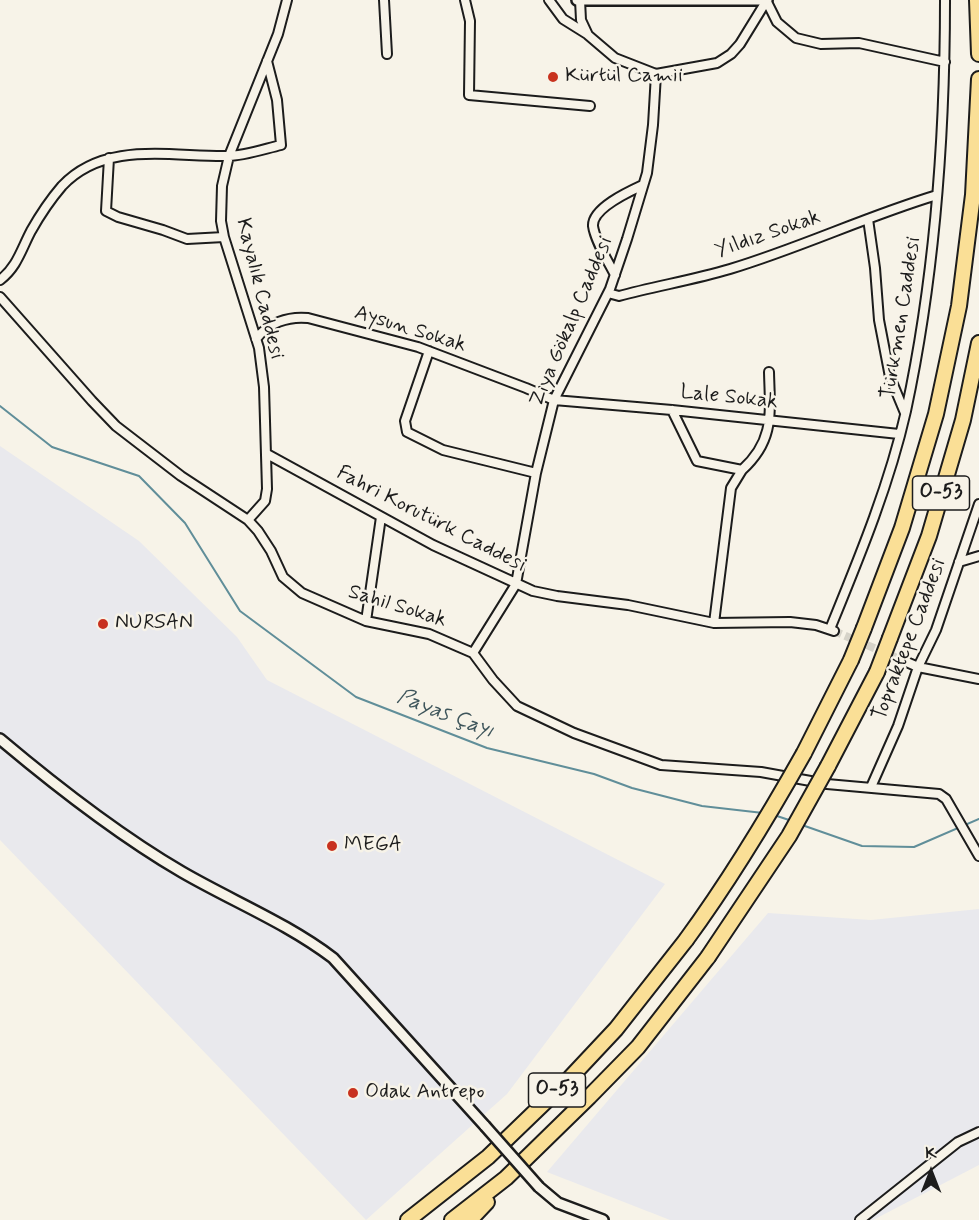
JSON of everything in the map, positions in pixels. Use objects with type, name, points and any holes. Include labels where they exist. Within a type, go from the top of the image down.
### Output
[{"type":"highway","points":[[977,0],[979,54]]},
{"type":"highway","name":"O-53","points":[[408,1220],[488,1157],[570,1078],[616,1029],[715,900],[766,822],[851,660],[906,516],[936,414],[954,327],[973,195],[979,79]]},
{"type":"highway","name":"O-53","points":[[452,1220],[506,1178],[638,1047],[708,957],[789,836],[877,672],[928,536],[963,420],[979,344]]},
{"type":"highway","points":[[470,1220],[589,1097]]},
{"type":"street","name":"Kayalık Caddesi","points":[[248,520],[265,501],[267,454],[264,387],[259,348],[224,237],[221,221],[222,186],[229,156],[278,34],[287,0]]},
{"type":"street","points":[[384,0],[387,54]]},
{"type":"street","points":[[465,0],[470,21],[469,95],[590,106]]},
{"type":"street","points":[[549,0],[564,19],[588,35],[615,58],[656,74],[717,63],[731,54],[740,44],[766,0]]},
{"type":"street","points":[[588,35],[581,20],[579,0],[766,0]]},
{"type":"street","points":[[766,0],[777,22],[796,38],[821,44],[859,43],[945,62]]},
{"type":"street","name":"Türkmen Caddesi","points":[[832,630],[869,535],[905,413],[934,244],[945,62],[945,0]]},
{"type":"street","points":[[0,280],[17,263],[31,232],[46,207],[64,184],[83,170],[109,158],[161,152],[229,156],[281,145],[276,100],[267,60]]},
{"type":"street","name":"Ziya Gökalp Caddesi","points":[[516,584],[536,473],[554,400],[608,293],[643,185],[650,150],[656,74]]},
{"type":"street","points":[[109,158],[106,211],[187,239],[224,237]]},
{"type":"street","points":[[615,274],[602,251],[593,226],[595,217],[605,206],[643,185]]},
{"type":"street","name":"Yıldız Sokak","points":[[608,293],[619,296],[731,269],[894,208],[937,195]]},
{"type":"street","points":[[868,219],[879,320],[890,377],[905,413]]},
{"type":"street","name":"Sahil Sokak","points":[[0,297],[116,426],[181,476],[248,520],[271,551],[284,578],[302,592],[366,621],[429,634],[473,653]]},
{"type":"street","name":"Aysun Sokak","points":[[256,339],[267,327],[295,316],[325,322],[429,351],[554,400]]},
{"type":"street","points":[[429,351],[405,421],[407,432],[443,450],[536,473]]},
{"type":"street","points":[[714,623],[731,488],[742,470],[756,458],[771,420],[769,372]]},
{"type":"street","name":"Lale Sokak","points":[[554,400],[899,434]]},
{"type":"street","points":[[672,410],[697,461],[742,470]]},
{"type":"street","name":"Fahri Korutürk Caddesi","points":[[267,454],[433,545],[516,584],[557,596],[628,605],[714,623],[790,622],[816,625],[832,630]]},
{"type":"street","name":"Topraktepe Caddesi","points":[[871,787],[898,726],[918,667],[936,630],[979,504]]},
{"type":"street","points":[[366,621],[381,517]]},
{"type":"street","points":[[959,562],[979,556]]},
{"type":"street","points":[[516,584],[473,653],[493,680],[517,706],[574,733],[661,765],[761,772],[827,784],[939,794],[946,799],[977,854]]},
{"type":"street","points":[[902,660],[918,667],[979,679]]},
{"type":"street","points":[[0,739],[132,842],[182,872],[308,939],[333,958],[539,1187],[558,1203],[603,1220]]},
{"type":"street","points":[[860,1220],[958,1142],[979,1132]]},
{"type":"shaded area","points":[[0,446],[139,541],[237,637],[267,680],[665,884],[507,1094],[366,1220],[0,840]]},
{"type":"shaded area","points":[[979,909],[979,1165],[873,1220],[670,1220],[547,1172],[768,913],[871,920]]},
{"type":"waterway","name":"Payas Çayı","points":[[0,406],[52,447],[139,476],[185,523],[240,611],[356,697],[487,748],[594,774],[632,788],[702,806],[763,813]]},
{"type":"waterway","name":"Payas Çayı","points":[[774,815],[792,821]]},
{"type":"waterway","name":"Payas Çayı","points":[[802,825],[862,846],[914,847],[979,819]]},
{"type":"tunnel","points":[[834,631],[902,660]]},
{"type":"place","name":"Kürtül Camii","points":[[553,77]]},
{"type":"place","name":"NURSAN","points":[[103,624]]},
{"type":"place","name":"MEGA","points":[[332,846]]},
{"type":"place","name":"Odak Antrepo","points":[[353,1093]]}]
